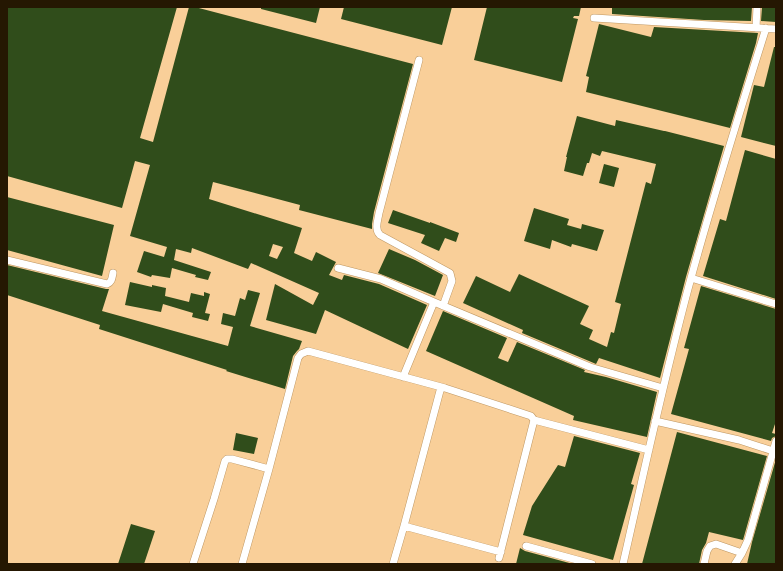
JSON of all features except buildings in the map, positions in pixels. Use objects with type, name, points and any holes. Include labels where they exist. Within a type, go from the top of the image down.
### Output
[{"type":"lane","points":[[756,28],[757,7]]},
{"type":"lane","points":[[594,18],[776,29]]},
{"type":"lane","points":[[623,564],[655,421],[691,278],[766,28]]},
{"type":"lane","points":[[419,60],[379,213],[377,232],[450,273],[452,281],[443,306]]},
{"type":"lane","points":[[7,260],[107,284],[110,282],[113,273]]},
{"type":"lane","points":[[338,268],[381,279],[590,367],[663,388]]},
{"type":"lane","points":[[691,278],[776,304]]},
{"type":"lane","points":[[403,377],[434,302]]},
{"type":"lane","points":[[242,564],[298,358],[301,354],[308,351],[441,387],[527,414],[534,420],[649,450]]},
{"type":"lane","points":[[393,564],[441,387]]},
{"type":"lane","points":[[404,526],[500,555],[534,420]]},
{"type":"lane","points":[[655,421],[739,440],[774,451]]},
{"type":"lane","points":[[736,563],[748,540],[776,441]]},
{"type":"lane","points":[[193,564],[225,461],[227,459],[232,459],[269,469]]},
{"type":"lane","points":[[704,564],[707,551],[710,546],[716,544],[742,553]]},
{"type":"lane","points":[[526,546],[592,564]]}]
